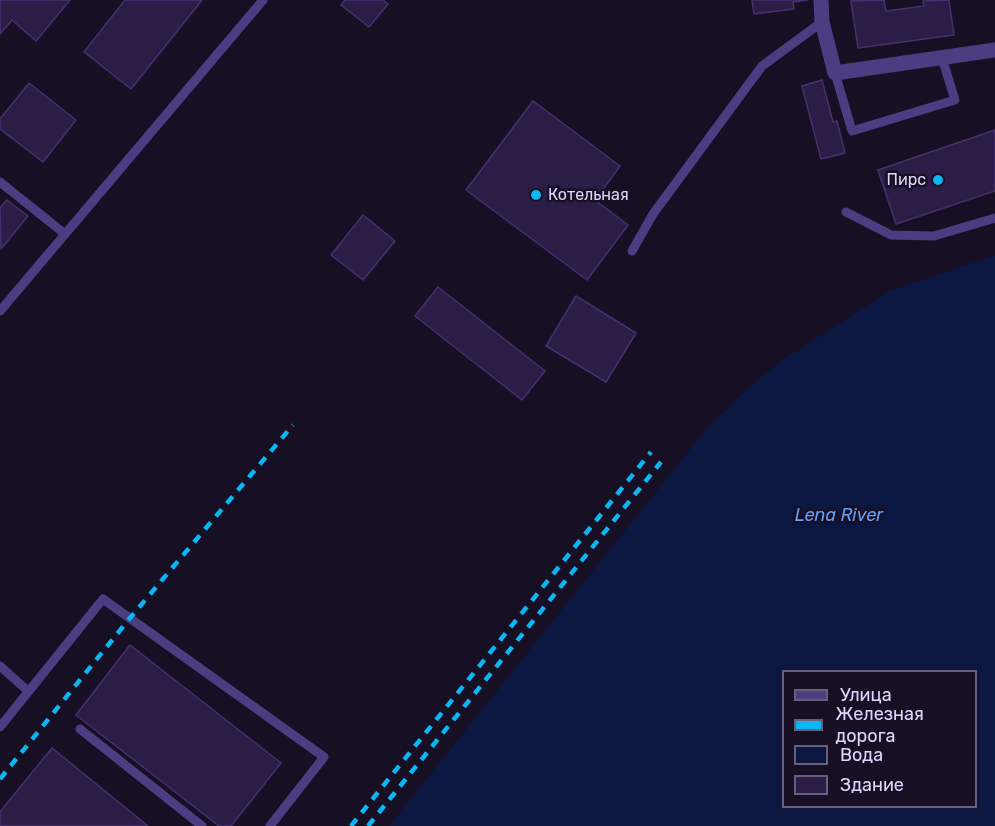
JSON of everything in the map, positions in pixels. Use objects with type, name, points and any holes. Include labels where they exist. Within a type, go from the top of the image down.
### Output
[{"type":"street","points":[[821,0],[822,22],[834,73],[995,50]]},
{"type":"lane","points":[[0,311],[263,0]]},
{"type":"lane","points":[[632,251],[652,214],[762,66],[822,22]]},
{"type":"lane","points":[[834,73],[852,131],[955,100],[942,58]]},
{"type":"lane","points":[[2,188],[65,234]]},
{"type":"lane","points":[[846,212],[891,235],[934,236],[995,218]]},
{"type":"lane","points":[[0,727],[103,599],[324,757],[270,826]]},
{"type":"lane","points":[[0,666],[28,691]]},
{"type":"lane","points":[[80,729],[202,826]]},
{"type":"water","name":"Lena River","points":[[995,255],[995,826],[389,826],[707,428],[778,363],[890,291]]},
{"type":"building","points":[[0,0],[70,0],[36,41],[12,20],[0,34]]},
{"type":"building","points":[[125,0],[202,0],[131,89],[84,52]]},
{"type":"building","points":[[345,0],[383,0],[388,4],[369,27],[341,5]]},
{"type":"building","points":[[752,0],[807,0],[793,2],[794,9],[754,14]]},
{"type":"building","points":[[884,0],[886,11],[924,6],[923,1],[949,0],[954,35],[858,48],[851,1]]},
{"type":"building","points":[[822,80],[833,122],[837,121],[845,153],[821,159],[802,86]]},
{"type":"building","points":[[29,83],[76,120],[43,162],[0,129],[0,119]]},
{"type":"building","name":"Котельная","points":[[533,101],[620,166],[595,200],[628,225],[587,280],[466,190]]},
{"type":"building","name":"Пирс","points":[[995,130],[995,191],[896,224],[878,170]]},
{"type":"building","points":[[7,200],[28,216],[1,249],[0,208]]},
{"type":"building","points":[[363,215],[395,241],[363,280],[331,255]]},
{"type":"building","points":[[438,287],[545,371],[522,400],[415,316]]},
{"type":"building","points":[[576,296],[636,333],[606,382],[546,346]]},
{"type":"building","points":[[130,645],[281,763],[231,826],[219,826],[76,715]]},
{"type":"building","points":[[52,748],[148,826],[0,826],[0,812]]},
{"type":"railway","points":[[0,779],[130,618],[293,425]]},
{"type":"railway","points":[[351,826],[651,452]]},
{"type":"railway","points":[[368,826],[661,462]]},
{"type":"place","name":"Пирс","points":[[938,180]]},
{"type":"place","name":"Котельная","points":[[536,195]]}]
